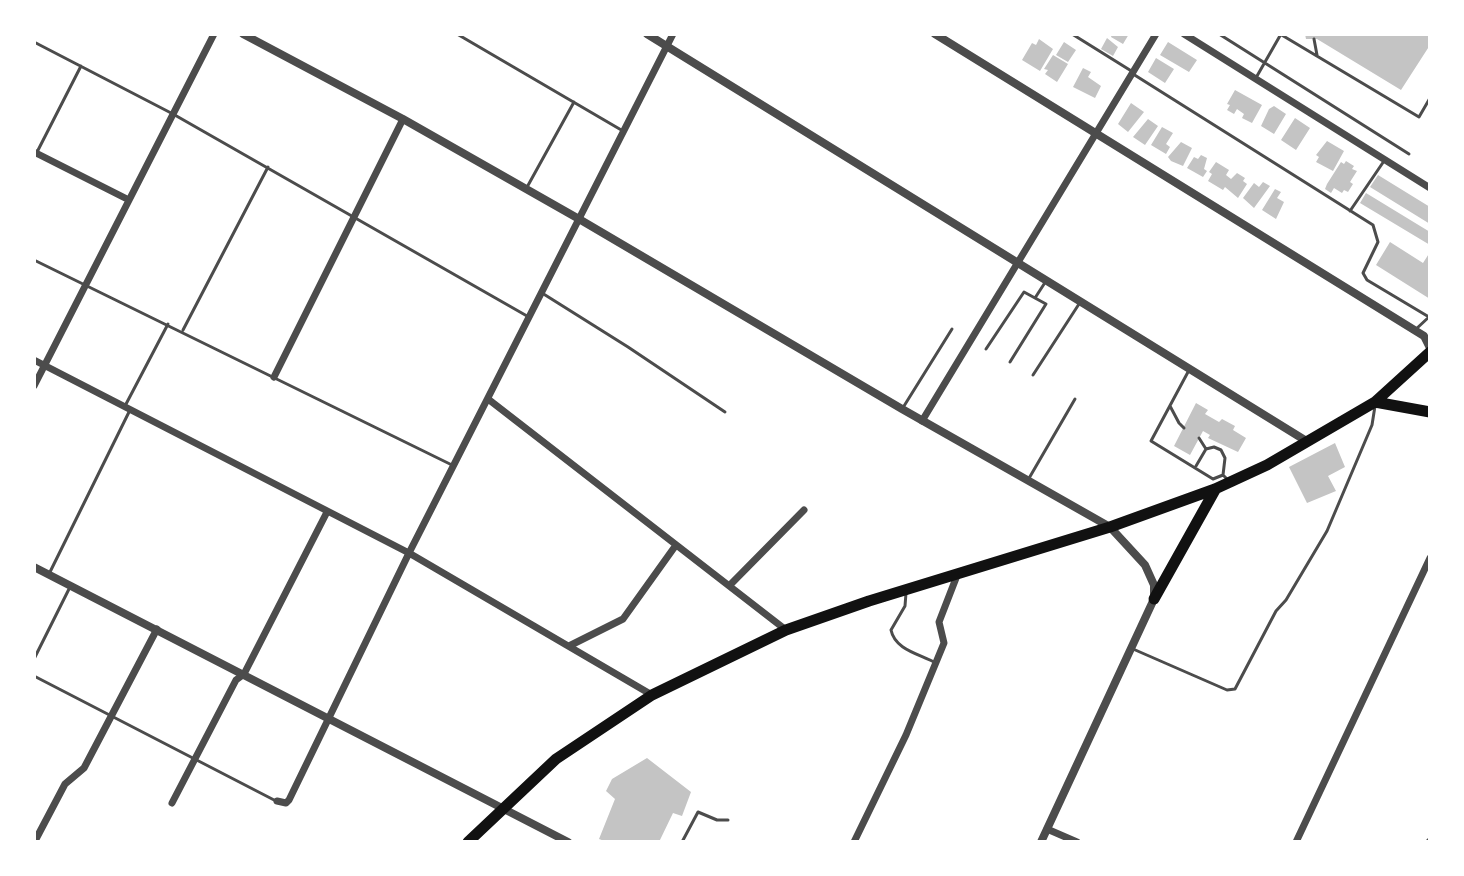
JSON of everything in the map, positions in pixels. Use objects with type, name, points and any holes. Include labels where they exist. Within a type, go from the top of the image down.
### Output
[{"type":"main road","points":[[468,842],[556,759],[652,695],[786,630],[907,589],[1110,527],[1215,489],[1227,479],[1308,442],[1375,402],[1430,350]]},
{"type":"main road","points":[[1375,402],[1430,412]]},
{"type":"main road","points":[[1154,599],[1215,489]]},
{"type":"street","points":[[34,386],[214,34]]},
{"type":"street","points":[[243,34],[403,119],[579,219],[922,421],[1110,527],[1145,565],[1154,585],[1154,599],[1041,842]]},
{"type":"street","points":[[647,34],[1308,442]]},
{"type":"street","points":[[277,801],[286,803],[289,800],[409,553],[673,34]]},
{"type":"street","points":[[935,34],[1415,330],[1424,336],[1430,350]]},
{"type":"street","points":[[922,421],[1156,34]]},
{"type":"street","points":[[1184,34],[1430,188]]},
{"type":"street","points":[[274,377],[403,119]]},
{"type":"street","points":[[35,154],[129,200]]},
{"type":"street","points":[[34,360],[409,553],[652,695]]},
{"type":"street","points":[[488,399],[786,630]]},
{"type":"street","points":[[730,585],[804,510]]},
{"type":"street","points":[[172,803],[236,680],[244,674],[327,512]]},
{"type":"street","points":[[569,646],[623,619],[676,545]]},
{"type":"street","points":[[1296,842],[1430,558]]},
{"type":"street","points":[[34,567],[568,842]]},
{"type":"street","points":[[854,842],[906,735],[944,643],[939,622],[958,573]]},
{"type":"street","points":[[38,839],[65,784],[84,768],[157,629]]},
{"type":"street","points":[[1047,829],[1077,842]]},
{"type":"lane","points":[[457,34],[624,131]]},
{"type":"lane","points":[[1072,34],[1373,225],[1378,242],[1363,273],[1367,280],[1430,317],[1415,330]]},
{"type":"lane","points":[[1219,34],[1409,154]]},
{"type":"lane","points":[[1255,78],[1280,34],[1419,117],[1430,98]]},
{"type":"lane","points":[[1314,39],[1317,56]]},
{"type":"lane","points":[[34,42],[173,114],[529,317]]},
{"type":"lane","points":[[35,154],[81,66]]},
{"type":"lane","points":[[526,189],[574,102]]},
{"type":"lane","points":[[1350,211],[1385,159]]},
{"type":"lane","points":[[182,331],[268,167]]},
{"type":"lane","points":[[34,260],[454,466]]},
{"type":"lane","points":[[1035,298],[1047,280]]},
{"type":"lane","points":[[986,349],[1024,292],[1046,304],[1010,362]]},
{"type":"lane","points":[[542,293],[725,412]]},
{"type":"lane","points":[[1033,375],[1081,301]]},
{"type":"lane","points":[[49,574],[168,324]]},
{"type":"lane","points":[[902,409],[952,329]]},
{"type":"lane","points":[[1190,369],[1151,441],[1195,468],[1213,479],[1227,479],[1225,458],[1221,450],[1214,447],[1206,449],[1195,468]]},
{"type":"lane","points":[[1028,480],[1075,399]]},
{"type":"lane","points":[[1133,649],[1227,690],[1235,689],[1276,611],[1286,600],[1327,531],[1372,425],[1375,402]]},
{"type":"lane","points":[[1170,406],[1184,428]]},
{"type":"lane","points":[[1199,438],[1206,449]]},
{"type":"lane","points":[[34,659],[71,585]]},
{"type":"lane","points":[[907,589],[905,606],[891,630],[893,639],[899,647],[936,663]]},
{"type":"lane","points":[[34,676],[277,801]]},
{"type":"lane","points":[[682,842],[698,812],[717,820],[728,820]]},
{"type":"building","points":[[1112,34],[1129,34],[1123,44],[1111,37]]},
{"type":"building","points":[[1305,34],[1430,34],[1430,45],[1401,90],[1317,39],[1306,39]]},
{"type":"building","points":[[1107,38],[1118,47],[1113,56],[1101,49]]},
{"type":"building","points":[[1039,39],[1053,49],[1040,71],[1022,60],[1032,43],[1036,45]]},
{"type":"building","points":[[1064,42],[1076,50],[1068,62],[1056,55]]},
{"type":"building","points":[[1168,42],[1197,60],[1189,72],[1160,55]]},
{"type":"building","points":[[1053,55],[1068,64],[1057,82],[1045,74],[1048,70],[1044,69]]},
{"type":"building","points":[[1156,58],[1174,69],[1165,83],[1148,72]]},
{"type":"building","points":[[1083,68],[1091,72],[1088,77],[1101,86],[1095,98],[1073,87]]},
{"type":"building","points":[[1235,90],[1262,105],[1252,123],[1242,118],[1244,114],[1237,109],[1234,114],[1227,110]]},
{"type":"building","points":[[1131,103],[1144,112],[1128,132],[1118,124]]},
{"type":"building","points":[[1274,106],[1286,114],[1274,134],[1261,126],[1269,109]]},
{"type":"building","points":[[1295,118],[1310,128],[1296,150],[1281,140]]},
{"type":"building","points":[[1148,119],[1158,126],[1145,145],[1133,137]]},
{"type":"building","points":[[1162,127],[1173,133],[1166,144],[1170,147],[1166,154],[1151,145]]},
{"type":"building","points":[[1327,141],[1344,151],[1333,171],[1316,162],[1319,157],[1316,155]]},
{"type":"building","points":[[1181,142],[1192,148],[1183,166],[1168,157]]},
{"type":"building","points":[[1201,155],[1207,158],[1204,169],[1207,171],[1203,177],[1187,168],[1194,157],[1198,159]]},
{"type":"building","points":[[1346,161],[1357,171],[1350,182],[1353,184],[1348,192],[1344,190],[1342,193],[1334,188],[1331,193],[1325,189],[1327,184],[1341,162],[1344,164]]},
{"type":"building","points":[[1216,162],[1229,170],[1226,175],[1231,179],[1237,173],[1245,178],[1243,181],[1247,184],[1238,198],[1225,187],[1223,190],[1208,181],[1212,174],[1209,172]]},
{"type":"building","points":[[1378,175],[1430,207],[1430,224],[1370,187]]},
{"type":"building","points":[[1263,182],[1270,186],[1254,208],[1243,198],[1254,183],[1259,187]]},
{"type":"building","points":[[1275,189],[1281,192],[1277,198],[1284,202],[1276,219],[1262,210]]},
{"type":"building","points":[[1366,193],[1430,232],[1430,245],[1360,203]]},
{"type":"building","points":[[1390,242],[1423,263],[1430,252],[1430,299],[1376,265]]},
{"type":"building","points":[[1196,403],[1208,410],[1205,414],[1235,426],[1233,430],[1246,438],[1238,452],[1208,438],[1210,435],[1203,431],[1190,455],[1174,446]]},
{"type":"building","points":[[1335,443],[1345,467],[1328,476],[1336,491],[1307,503],[1289,467]]},
{"type":"building","points":[[647,758],[691,792],[682,816],[673,813],[659,842],[607,842],[599,839],[615,799],[606,791],[612,779]]}]
